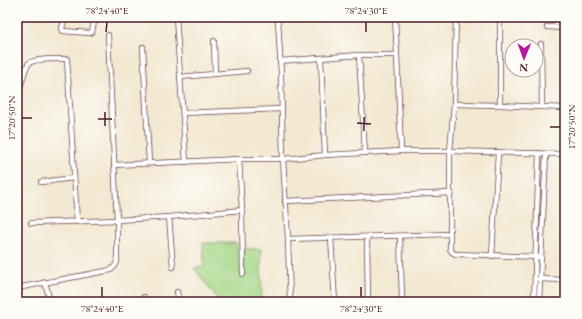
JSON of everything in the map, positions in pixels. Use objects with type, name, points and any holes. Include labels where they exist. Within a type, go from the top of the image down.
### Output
[{"type":"street","points":[[65,17],[62,28],[63,31],[90,33],[92,32],[95,17]]},
{"type":"street","points":[[176,17],[186,162]]},
{"type":"street","points":[[286,17],[279,18],[278,20],[290,302]]},
{"type":"street","points":[[395,17],[400,151]]},
{"type":"street","points":[[456,17],[454,104],[450,151],[450,249],[455,254],[538,257]]},
{"type":"street","points":[[500,17],[500,105]]},
{"type":"street","points":[[547,27],[565,28]]},
{"type":"street","points":[[17,288],[111,270],[117,262],[117,220],[108,35]]},
{"type":"street","points":[[214,41],[215,74]]},
{"type":"street","points":[[143,47],[149,163]]},
{"type":"street","points":[[280,61],[359,55],[397,55]]},
{"type":"street","points":[[359,55],[365,153]]},
{"type":"street","points":[[18,97],[29,63],[34,60],[67,59],[77,222]]},
{"type":"street","points":[[321,59],[325,155]]},
{"type":"street","points":[[180,77],[247,71]]},
{"type":"street","points":[[542,78],[542,107]]},
{"type":"street","points":[[454,104],[565,108]]},
{"type":"street","points":[[183,113],[281,109]]},
{"type":"street","points":[[114,165],[239,159],[283,159],[400,151],[565,154]]},
{"type":"street","points":[[492,256],[498,153]]},
{"type":"street","points":[[539,154],[539,302]]},
{"type":"street","points":[[538,257],[546,154]]},
{"type":"street","points":[[239,159],[242,210],[243,274]]},
{"type":"street","points":[[41,182],[74,178]]},
{"type":"street","points":[[17,190],[20,192],[17,198]]},
{"type":"street","points":[[285,201],[451,193]]},
{"type":"street","points":[[31,223],[169,217],[242,210]]},
{"type":"street","points":[[169,217],[173,267]]},
{"type":"street","points":[[288,239],[450,234]]},
{"type":"street","points":[[367,236],[368,302]]},
{"type":"street","points":[[400,236],[402,298],[404,302]]},
{"type":"street","points":[[331,238],[335,302]]},
{"type":"street","points":[[538,279],[565,280]]},
{"type":"street","points":[[534,302],[538,279]]},
{"type":"street","points":[[45,282],[50,302]]},
{"type":"street","points":[[177,292],[180,302]]},
{"type":"green space","points":[[203,243],[237,243],[237,249],[261,249],[262,301],[220,302],[194,268],[204,267]]}]
